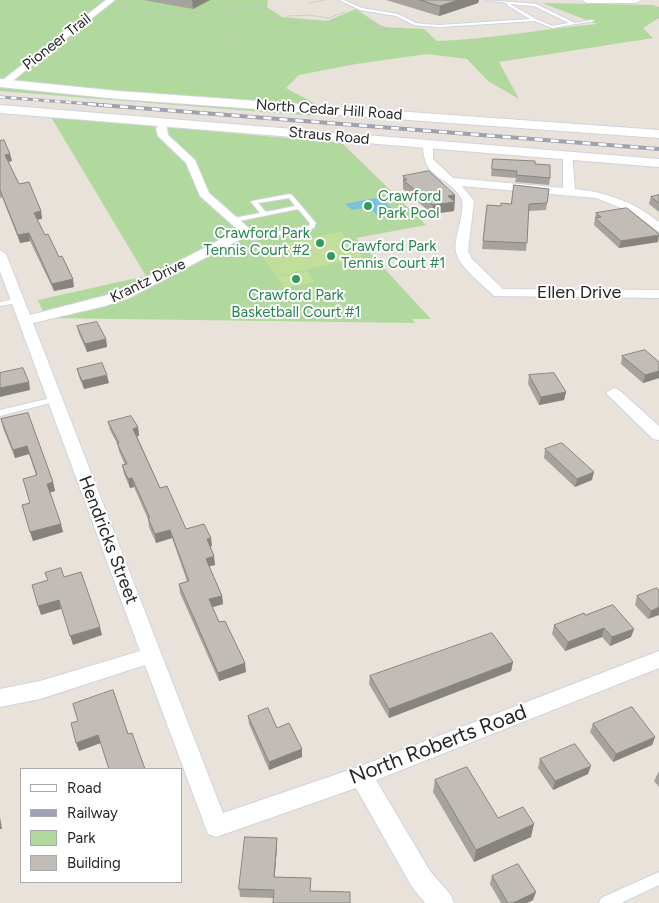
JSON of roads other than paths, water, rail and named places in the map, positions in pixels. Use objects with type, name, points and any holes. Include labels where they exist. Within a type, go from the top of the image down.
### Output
[{"type":"street","points":[[587,0],[636,0]]},
{"type":"street","name":"Pioneer Trail","points":[[1,83],[112,2]]},
{"type":"street","name":"North Cedar Hill Road","points":[[1,83],[118,95],[659,134]]},
{"type":"street","name":"Straus Road","points":[[0,109],[659,163]]},
{"type":"street","points":[[163,123],[160,129],[163,136],[191,162],[204,194],[244,229],[240,235]]},
{"type":"street","points":[[428,144],[428,159],[435,170],[449,181],[598,195],[620,201],[638,210],[659,228]]},
{"type":"street","points":[[568,156],[569,191]]},
{"type":"street","name":"Ellen Drive","points":[[449,181],[461,190],[468,201],[462,251],[471,266],[499,293],[659,294]]},
{"type":"street","name":"Krantz Drive","points":[[26,320],[100,303],[124,295],[240,235]]},
{"type":"street","name":"Hendricks Street","points":[[0,254],[3,272],[19,300],[216,826]]},
{"type":"street","points":[[614,393],[659,435]]},
{"type":"street","points":[[0,698],[40,690],[152,655]]},
{"type":"street","name":"North Roberts Road","points":[[216,826],[361,776],[659,659]]},
{"type":"street","points":[[361,776],[421,879],[441,903]]},
{"type":"lane","points":[[341,0],[355,6],[397,16],[415,24],[432,26],[536,20]]},
{"type":"lane","points":[[486,0],[537,6],[574,24]]},
{"type":"lane","points":[[347,2],[361,1]]},
{"type":"lane","points":[[507,3],[552,27],[592,21]]},
{"type":"lane","points":[[240,235],[253,238],[312,227],[313,223],[290,196],[254,202],[264,214]]},
{"type":"lane","points":[[234,220],[300,207]]},
{"type":"lane","points":[[0,304],[19,300]]},
{"type":"lane","points":[[0,414],[55,399]]},
{"type":"lane","points":[[606,903],[659,878]]},
{"type":"water","name":"Crawford Park Pool","points":[[380,197],[396,212],[378,216],[369,207],[352,210],[345,204]]},
{"type":"railway","points":[[0,97],[103,105]]},
{"type":"railway","points":[[88,104],[659,149]]},
{"type":"place","name":"Crawford Park Pool","points":[[368,206]]},
{"type":"place","name":"Crawford Park Tennis Court #2","points":[[320,243]]},
{"type":"place","name":"Crawford Park Tennis Court #1","points":[[331,256]]},
{"type":"place","name":"Crawford Park Basketball Court #1","points":[[296,279]]}]
